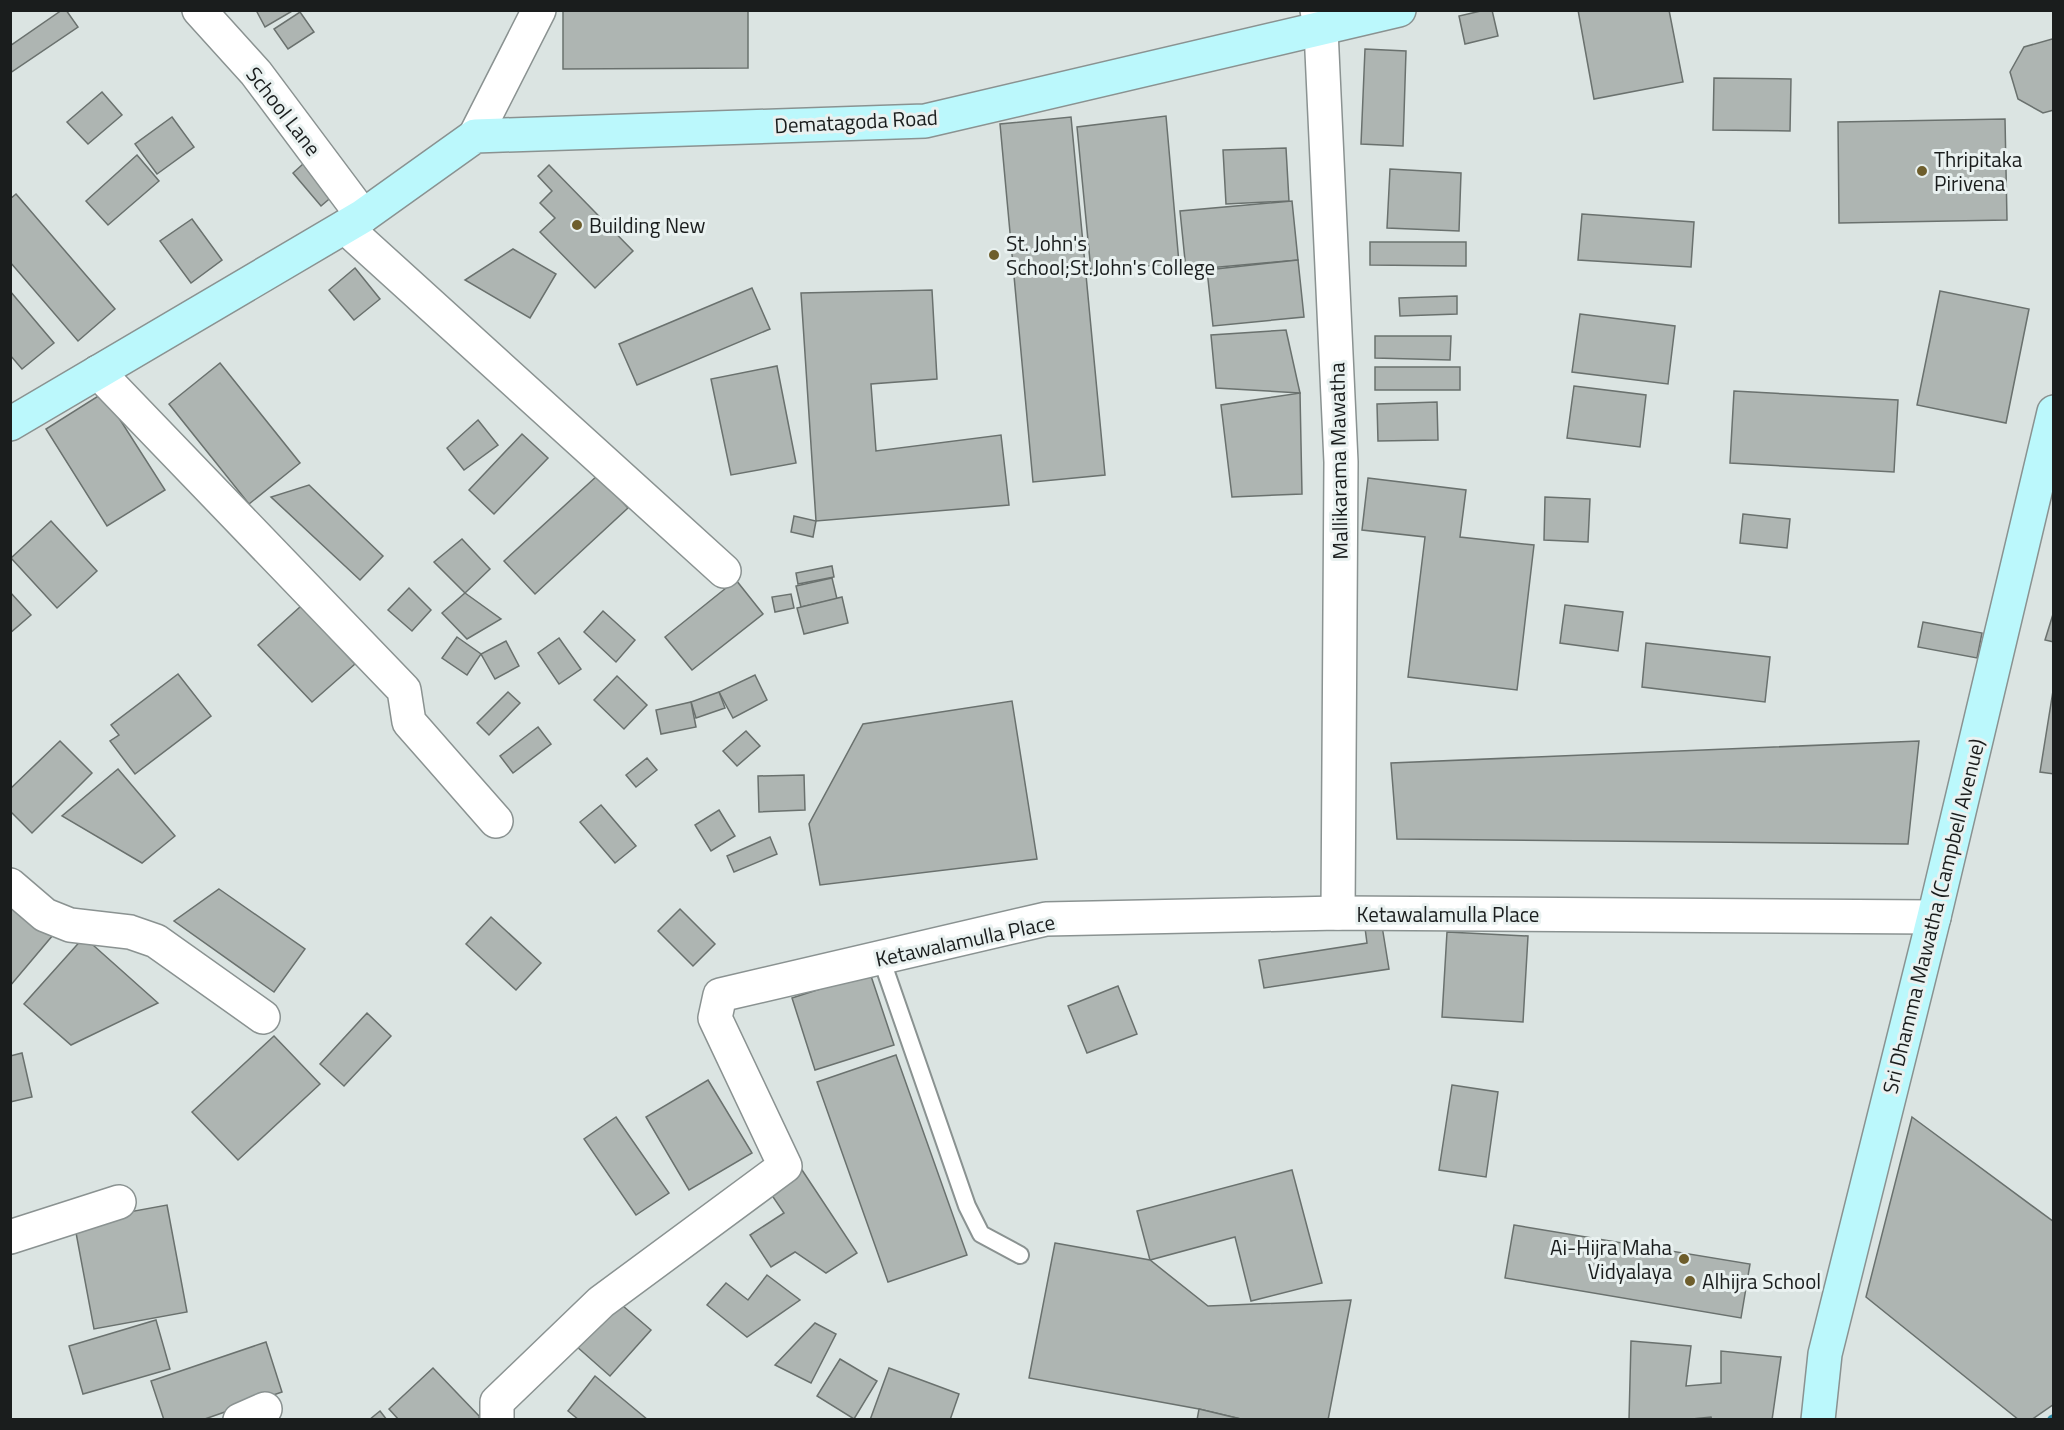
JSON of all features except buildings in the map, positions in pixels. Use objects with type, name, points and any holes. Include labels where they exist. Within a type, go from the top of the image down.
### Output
[{"type":"main road","name":"Dematagoda Road","points":[[475,136],[925,121],[1319,20],[1399,10]]},
{"type":"main road","points":[[10,424],[354,221],[475,136]]},
{"type":"main road","name":"Sri Dhamma Mawatha (Campbell Avenue)","points":[[1818,1419],[1825,1354],[1934,917],[2054,412]]},
{"type":"street","name":"School Lane","points":[[199,10],[256,73],[354,221],[724,571]]},
{"type":"street","points":[[475,136],[539,10]]},
{"type":"street","name":"Mallikarama Mawatha","points":[[1319,20],[1341,462],[1338,913]]},
{"type":"street","points":[[98,372],[404,690],[409,722],[496,821]]},
{"type":"street","points":[[10,885],[45,915],[70,925],[130,932],[156,941],[263,1017]]},
{"type":"street","name":"Ketawalamulla Place","points":[[497,1419],[497,1402],[601,1302],[785,1166],[715,1018],[720,995],[1046,919],[1338,913],[1934,917]]},
{"type":"street","points":[[10,1237],[119,1202]]},
{"type":"lane","points":[[881,958],[967,1206],[981,1234],[1020,1255]]},
{"type":"place","name":"Thripitaka Pirivena","points":[[1922,171]]},
{"type":"place","name":"Building New","points":[[577,225]]},
{"type":"place","name":"St. John's School;St.John's College","points":[[994,255]]},
{"type":"place","name":"Ai-Hijra Maha Vidyalaya","points":[[1684,1259]]},
{"type":"place","name":"Alhijra School","points":[[1690,1281]]}]
